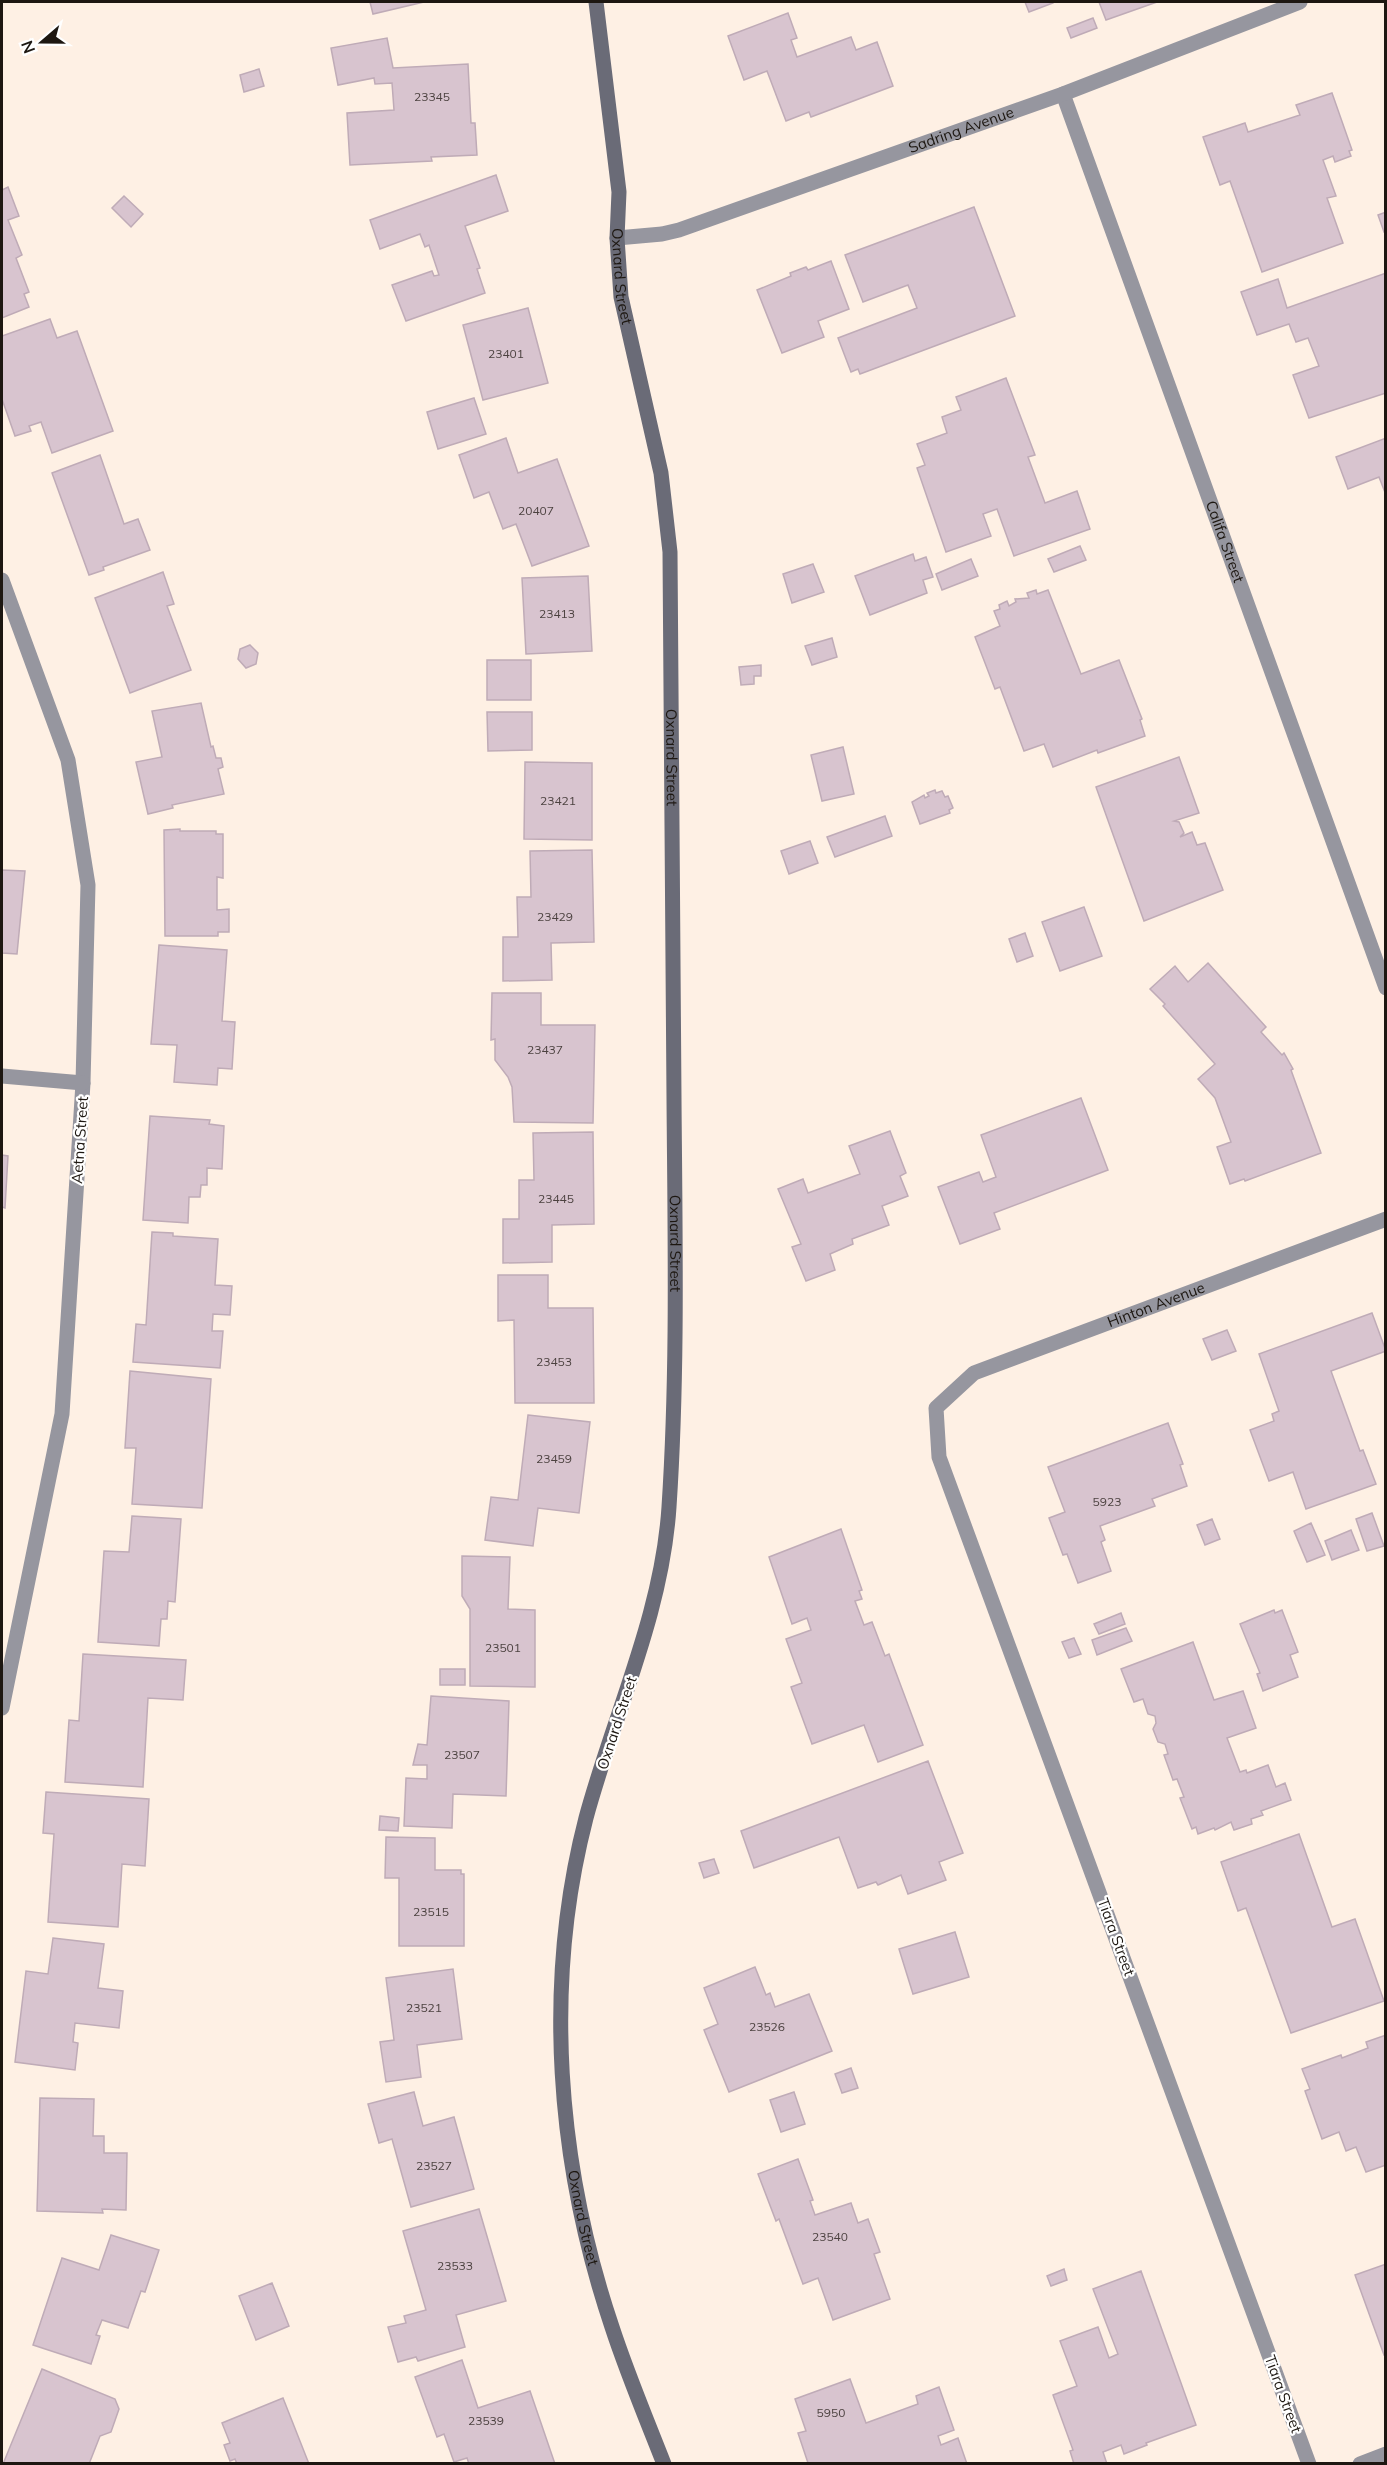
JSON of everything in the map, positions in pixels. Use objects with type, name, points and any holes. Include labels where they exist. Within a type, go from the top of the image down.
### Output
[{"type":"street","name":"Oxnard Street","points":[[596,2],[619,192],[618,238],[621,297],[661,473],[670,552],[676,1358],[669,1513],[658,1583],[634,1668],[586,1819],[567,1913],[560,2008],[565,2122],[585,2229],[611,2325],[664,2463]]},
{"type":"street","name":"Sadring Avenue","points":[[618,238],[679,230],[1063,94],[1300,2]]},
{"type":"street","name":"Califa Street","points":[[1063,94],[1386,987]]},
{"type":"street","name":"Aetna Street","points":[[2,580],[68,760],[88,885],[83,1083],[62,1414],[2,1708]]},
{"type":"street","points":[[2,1076],[83,1083]]},
{"type":"street","name":"Hinton Avenue","points":[[936,1408],[974,1373],[1386,1219]]},
{"type":"street","name":"Tiara Street","points":[[936,1408],[939,1457],[1309,2463]]},
{"type":"street","points":[[1360,2463],[1386,2454]]},
{"type":"building","points":[[370,2],[424,2],[373,14]]},
{"type":"building","points":[[1025,2],[1053,2],[1053,3],[1029,12]]},
{"type":"building","points":[[1099,2],[1157,2],[1106,20]]},
{"type":"building","points":[[788,13],[797,38],[791,40],[797,57],[851,37],[856,50],[877,42],[893,86],[811,117],[809,112],[786,121],[767,71],[744,80],[728,36]]},
{"type":"building","points":[[1093,18],[1097,28],[1071,38],[1067,28]]},
{"type":"building","points":[[387,38],[393,68],[468,64],[471,123],[475,123],[477,155],[431,157],[432,161],[350,165],[347,113],[394,110],[392,83],[375,84],[374,78],[338,85],[331,48]]},
{"type":"building","points":[[259,69],[264,86],[244,92],[240,75]]},
{"type":"building","points":[[1332,93],[1352,150],[1349,151],[1351,156],[1335,162],[1333,156],[1323,160],[1336,196],[1327,198],[1343,243],[1262,272],[1230,181],[1220,185],[1203,137],[1245,123],[1248,132],[1300,115],[1296,105]]},
{"type":"building","points":[[496,175],[508,211],[465,226],[480,268],[477,269],[485,293],[406,321],[392,285],[432,271],[434,276],[439,275],[429,245],[425,247],[420,234],[380,249],[370,220]]},
{"type":"building","points":[[8,187],[19,216],[8,220],[22,255],[16,258],[29,292],[24,294],[29,307],[2,318],[2,190]]},
{"type":"building","points":[[124,196],[143,214],[131,227],[112,208]]},
{"type":"building","points":[[974,207],[1015,316],[860,374],[858,369],[851,372],[838,338],[917,308],[908,285],[863,302],[845,255]]},
{"type":"building","points":[[1386,212],[1386,231],[1384,232],[1378,215]]},
{"type":"building","points":[[831,261],[849,309],[818,321],[824,337],[782,353],[757,290],[791,276],[790,273],[806,267],[808,270]]},
{"type":"building","points":[[1386,273],[1386,393],[1309,418],[1293,375],[1319,366],[1308,338],[1296,342],[1289,324],[1257,335],[1241,292],[1278,279],[1287,308]]},
{"type":"building","points":[[528,308],[548,383],[483,400],[463,325]]},
{"type":"building","points":[[50,319],[57,338],[77,331],[113,431],[52,453],[41,422],[29,426],[31,431],[15,436],[2,399],[2,336]]},
{"type":"building","points":[[1006,378],[1035,455],[1028,457],[1045,503],[1077,491],[1090,529],[1014,556],[997,509],[983,514],[991,536],[946,552],[917,468],[925,465],[917,444],[947,433],[942,417],[961,410],[956,397]]},
{"type":"building","points":[[474,398],[486,434],[438,449],[427,412]]},
{"type":"building","points":[[506,438],[518,473],[557,459],[589,546],[532,566],[516,524],[503,529],[489,492],[474,498],[459,455]]},
{"type":"building","points":[[1386,438],[1386,495],[1379,477],[1348,489],[1336,457]]},
{"type":"building","points":[[100,455],[124,524],[138,519],[150,550],[103,567],[104,570],[89,575],[52,473]]},
{"type":"building","points":[[1080,546],[1086,560],[1054,572],[1048,559]]},
{"type":"building","points":[[913,554],[915,561],[926,557],[933,577],[923,580],[927,593],[870,615],[855,576]]},
{"type":"building","points":[[971,559],[978,576],[942,590],[936,574]]},
{"type":"building","points":[[813,564],[824,592],[792,603],[783,574]]},
{"type":"building","points":[[163,572],[174,604],[167,606],[191,670],[130,693],[95,598]]},
{"type":"building","points":[[588,576],[592,651],[526,654],[522,578]]},
{"type":"building","points":[[1036,590],[1037,594],[1048,590],[1081,674],[1119,660],[1142,719],[1140,720],[1145,736],[1098,753],[1097,750],[1053,767],[1044,744],[1024,751],[1000,687],[995,689],[975,637],[1000,626],[994,611],[1000,609],[999,605],[1007,601],[1009,606],[1016,602],[1015,599],[1029,598],[1027,593]]},
{"type":"building","points":[[832,638],[837,657],[812,665],[805,646]]},
{"type":"building","points":[[250,645],[258,653],[256,664],[246,668],[238,659],[240,649]]},
{"type":"building","points":[[487,660],[531,660],[531,700],[487,700]]},
{"type":"building","points":[[761,665],[761,676],[754,676],[754,684],[741,685],[739,667]]},
{"type":"building","points":[[201,703],[211,747],[213,746],[216,758],[221,758],[223,767],[218,769],[224,794],[172,805],[173,808],[148,814],[136,762],[162,757],[152,711]]},
{"type":"building","points":[[487,712],[532,712],[532,750],[488,751]]},
{"type":"building","points":[[843,747],[854,794],[822,801],[811,755]]},
{"type":"building","points":[[1179,757],[1199,813],[1174,821],[1179,822],[1184,833],[1180,837],[1192,832],[1197,845],[1205,843],[1223,890],[1144,921],[1096,787]]},
{"type":"building","points":[[525,762],[592,763],[592,840],[524,839]]},
{"type":"building","points":[[935,790],[936,793],[942,791],[945,797],[948,796],[953,808],[949,810],[950,813],[920,824],[912,802],[924,795],[925,798],[929,796],[927,793]]},
{"type":"building","points":[[885,816],[892,836],[835,857],[827,837]]},
{"type":"building","points":[[180,829],[180,831],[216,831],[216,834],[223,834],[223,878],[217,877],[217,910],[229,909],[229,932],[218,932],[218,936],[165,936],[164,830]]},
{"type":"building","points":[[810,841],[818,863],[789,874],[781,851]]},
{"type":"building","points":[[592,850],[594,942],[551,943],[552,980],[503,981],[503,937],[518,937],[517,897],[531,897],[530,851]]},
{"type":"building","points":[[2,870],[25,871],[17,954],[2,953]]},
{"type":"building","points":[[1084,907],[1102,956],[1060,971],[1042,922]]},
{"type":"building","points":[[1025,933],[1033,956],[1017,962],[1009,939]]},
{"type":"building","points":[[159,945],[227,950],[222,1021],[235,1022],[232,1069],[218,1068],[217,1085],[174,1082],[177,1045],[151,1044]]},
{"type":"building","points":[[1208,963],[1266,1027],[1261,1032],[1282,1055],[1284,1053],[1293,1069],[1291,1070],[1321,1153],[1245,1181],[1244,1179],[1230,1184],[1217,1147],[1231,1142],[1215,1098],[1198,1079],[1215,1064],[1150,989],[1175,966],[1188,982]]},
{"type":"building","points":[[492,993],[541,993],[541,1025],[595,1025],[593,1123],[514,1122],[512,1087],[508,1077],[495,1060],[495,1039],[491,1040]]},
{"type":"building","points":[[1081,1098],[1108,1170],[994,1213],[1000,1229],[960,1244],[938,1187],[979,1172],[983,1182],[996,1177],[981,1135]]},
{"type":"building","points":[[150,1116],[210,1120],[209,1124],[224,1126],[222,1169],[207,1168],[207,1185],[201,1185],[200,1197],[189,1197],[188,1223],[143,1220]]},
{"type":"building","points":[[890,1131],[906,1173],[900,1176],[908,1196],[882,1206],[889,1225],[852,1239],[853,1244],[830,1254],[835,1270],[806,1281],[792,1247],[801,1244],[778,1189],[803,1179],[808,1193],[860,1174],[849,1146]]},
{"type":"building","points":[[593,1132],[594,1224],[552,1225],[552,1262],[503,1263],[503,1219],[519,1219],[519,1180],[534,1180],[533,1133]]},
{"type":"building","points":[[2,1155],[8,1156],[5,1208],[2,1207]]},
{"type":"building","points":[[152,1232],[218,1239],[215,1285],[232,1286],[230,1315],[213,1314],[212,1331],[223,1331],[220,1368],[133,1362],[136,1324],[146,1325]]},
{"type":"building","points":[[498,1275],[548,1275],[548,1308],[593,1308],[594,1403],[515,1403],[514,1320],[498,1321]]},
{"type":"building","points":[[1372,1313],[1386,1351],[1331,1371],[1360,1451],[1363,1450],[1376,1484],[1306,1509],[1293,1472],[1269,1481],[1250,1430],[1274,1421],[1272,1414],[1279,1411],[1259,1354]]},
{"type":"building","points":[[1227,1330],[1236,1351],[1212,1360],[1203,1339]]},
{"type":"building","points":[[130,1371],[211,1379],[202,1508],[132,1504],[136,1448],[125,1448]]},
{"type":"building","points":[[528,1415],[590,1422],[579,1513],[538,1508],[533,1546],[485,1540],[491,1497],[518,1500]]},
{"type":"building","points":[[1168,1423],[1183,1464],[1180,1465],[1187,1486],[1152,1499],[1155,1506],[1100,1526],[1105,1540],[1101,1542],[1111,1571],[1078,1583],[1067,1554],[1063,1555],[1049,1518],[1065,1512],[1048,1467]]},
{"type":"building","points":[[1372,1513],[1384,1546],[1367,1551],[1356,1519]]},
{"type":"building","points":[[132,1516],[181,1519],[175,1602],[168,1601],[167,1619],[161,1619],[159,1646],[98,1642],[104,1551],[129,1552]]},
{"type":"building","points":[[1212,1519],[1220,1539],[1205,1545],[1197,1525]]},
{"type":"building","points":[[1311,1523],[1325,1555],[1307,1562],[1294,1531]]},
{"type":"building","points":[[841,1529],[862,1590],[859,1591],[862,1599],[855,1601],[864,1625],[872,1622],[885,1656],[889,1654],[923,1745],[878,1762],[864,1725],[812,1744],[791,1687],[802,1683],[786,1639],[811,1630],[807,1618],[792,1624],[769,1557]]},
{"type":"building","points":[[1351,1530],[1359,1550],[1332,1560],[1325,1541]]},
{"type":"building","points":[[462,1556],[510,1557],[508,1609],[535,1610],[535,1687],[470,1686],[470,1609],[462,1596]]},
{"type":"building","points":[[1274,1610],[1275,1613],[1282,1610],[1298,1652],[1290,1655],[1298,1677],[1263,1691],[1257,1674],[1260,1673],[1240,1624]]},
{"type":"building","points":[[1121,1613],[1125,1624],[1099,1634],[1094,1624]]},
{"type":"building","points":[[1126,1628],[1132,1641],[1097,1655],[1092,1640]]},
{"type":"building","points":[[1074,1638],[1081,1654],[1069,1658],[1062,1642]]},
{"type":"building","points":[[1193,1642],[1214,1700],[1243,1691],[1256,1728],[1227,1738],[1240,1772],[1246,1770],[1247,1773],[1268,1765],[1276,1787],[1285,1783],[1291,1800],[1261,1811],[1263,1815],[1251,1819],[1252,1824],[1234,1830],[1231,1822],[1215,1830],[1214,1828],[1198,1834],[1196,1827],[1192,1829],[1180,1798],[1184,1797],[1177,1779],[1173,1780],[1164,1755],[1168,1754],[1165,1744],[1158,1742],[1153,1729],[1156,1723],[1155,1716],[1148,1714],[1143,1699],[1134,1702],[1121,1669]]},
{"type":"building","points":[[83,1654],[186,1660],[183,1700],[148,1698],[143,1787],[65,1782],[69,1720],[79,1721]]},
{"type":"building","points":[[440,1669],[465,1669],[465,1685],[440,1685]]},
{"type":"building","points":[[431,1696],[509,1701],[506,1796],[453,1794],[452,1828],[404,1826],[406,1778],[427,1779],[427,1765],[413,1765],[418,1744],[427,1745]]},
{"type":"building","points":[[928,1761],[963,1853],[939,1862],[946,1880],[908,1894],[901,1875],[878,1885],[876,1882],[858,1888],[839,1837],[754,1868],[741,1831]]},
{"type":"building","points":[[46,1792],[149,1799],[145,1866],[122,1864],[118,1927],[48,1922],[54,1834],[43,1833]]},
{"type":"building","points":[[380,1816],[399,1818],[398,1831],[379,1830]]},
{"type":"building","points":[[1299,1834],[1332,1927],[1355,1919],[1384,2001],[1291,2033],[1246,1908],[1238,1911],[1221,1862]]},
{"type":"building","points":[[386,1837],[435,1838],[435,1870],[461,1870],[461,1874],[464,1874],[464,1946],[399,1946],[399,1878],[385,1878]]},
{"type":"building","points":[[714,1859],[719,1873],[704,1878],[699,1863]]},
{"type":"building","points":[[955,1932],[969,1977],[913,1994],[899,1949]]},
{"type":"building","points":[[53,1938],[104,1944],[98,1988],[123,1991],[119,2028],[75,2023],[73,2042],[78,2043],[75,2070],[15,2062],[26,1971],[48,1974]]},
{"type":"building","points":[[755,1967],[766,1995],[770,1993],[775,2007],[809,1994],[832,2051],[729,2092],[704,2030],[718,2024],[704,1988]]},
{"type":"building","points":[[453,1969],[462,2039],[417,2045],[421,2077],[386,2082],[380,2042],[394,2040],[386,1978]]},
{"type":"building","points":[[1386,2035],[1386,2165],[1366,2172],[1356,2147],[1346,2151],[1339,2132],[1322,2139],[1305,2091],[1310,2089],[1302,2069],[1368,2048],[1366,2042]]},
{"type":"building","points":[[851,2068],[858,2088],[842,2093],[835,2074]]},
{"type":"building","points":[[414,2092],[423,2126],[454,2117],[474,2189],[411,2207],[392,2139],[379,2143],[368,2104]]},
{"type":"building","points":[[794,2092],[805,2124],[781,2132],[770,2100]]},
{"type":"building","points":[[40,2098],[94,2099],[93,2136],[104,2136],[104,2153],[127,2153],[126,2210],[102,2209],[103,2213],[37,2211]]},
{"type":"building","points":[[798,2159],[813,2200],[810,2201],[815,2215],[851,2203],[858,2223],[868,2219],[880,2252],[874,2254],[890,2299],[833,2320],[818,2278],[803,2284],[779,2219],[776,2221],[758,2174]]},
{"type":"building","points":[[479,2209],[506,2301],[456,2315],[465,2347],[418,2361],[416,2357],[398,2362],[388,2327],[406,2323],[404,2316],[426,2310],[403,2231]]},
{"type":"building","points":[[111,2235],[159,2250],[145,2292],[141,2291],[128,2328],[102,2320],[96,2335],[100,2336],[91,2364],[33,2345],[62,2258],[99,2270]]},
{"type":"building","points":[[1386,2264],[1386,2354],[1384,2355],[1355,2275]]},
{"type":"building","points":[[1064,2269],[1067,2280],[1051,2286],[1047,2276]]},
{"type":"building","points":[[1141,2271],[1196,2425],[1146,2443],[1147,2445],[1124,2454],[1121,2445],[1103,2452],[1107,2464],[1074,2464],[1070,2451],[1073,2450],[1053,2395],[1077,2386],[1060,2341],[1098,2327],[1109,2358],[1118,2354],[1093,2289]]},
{"type":"building","points":[[272,2283],[289,2326],[256,2340],[239,2296]]},
{"type":"building","points":[[462,2360],[478,2408],[530,2391],[555,2464],[469,2464],[467,2458],[454,2462],[444,2434],[437,2437],[415,2377]]},
{"type":"building","points":[[42,2369],[115,2399],[119,2409],[111,2432],[100,2436],[89,2464],[3,2464]]},
{"type":"building","points":[[850,2379],[866,2423],[918,2404],[916,2396],[939,2387],[954,2430],[938,2436],[941,2445],[958,2438],[967,2464],[808,2463],[798,2433],[806,2431],[795,2399]]},
{"type":"building","points":[[283,2398],[309,2464],[237,2464],[235,2459],[230,2461],[224,2445],[230,2443],[222,2423]]}]
